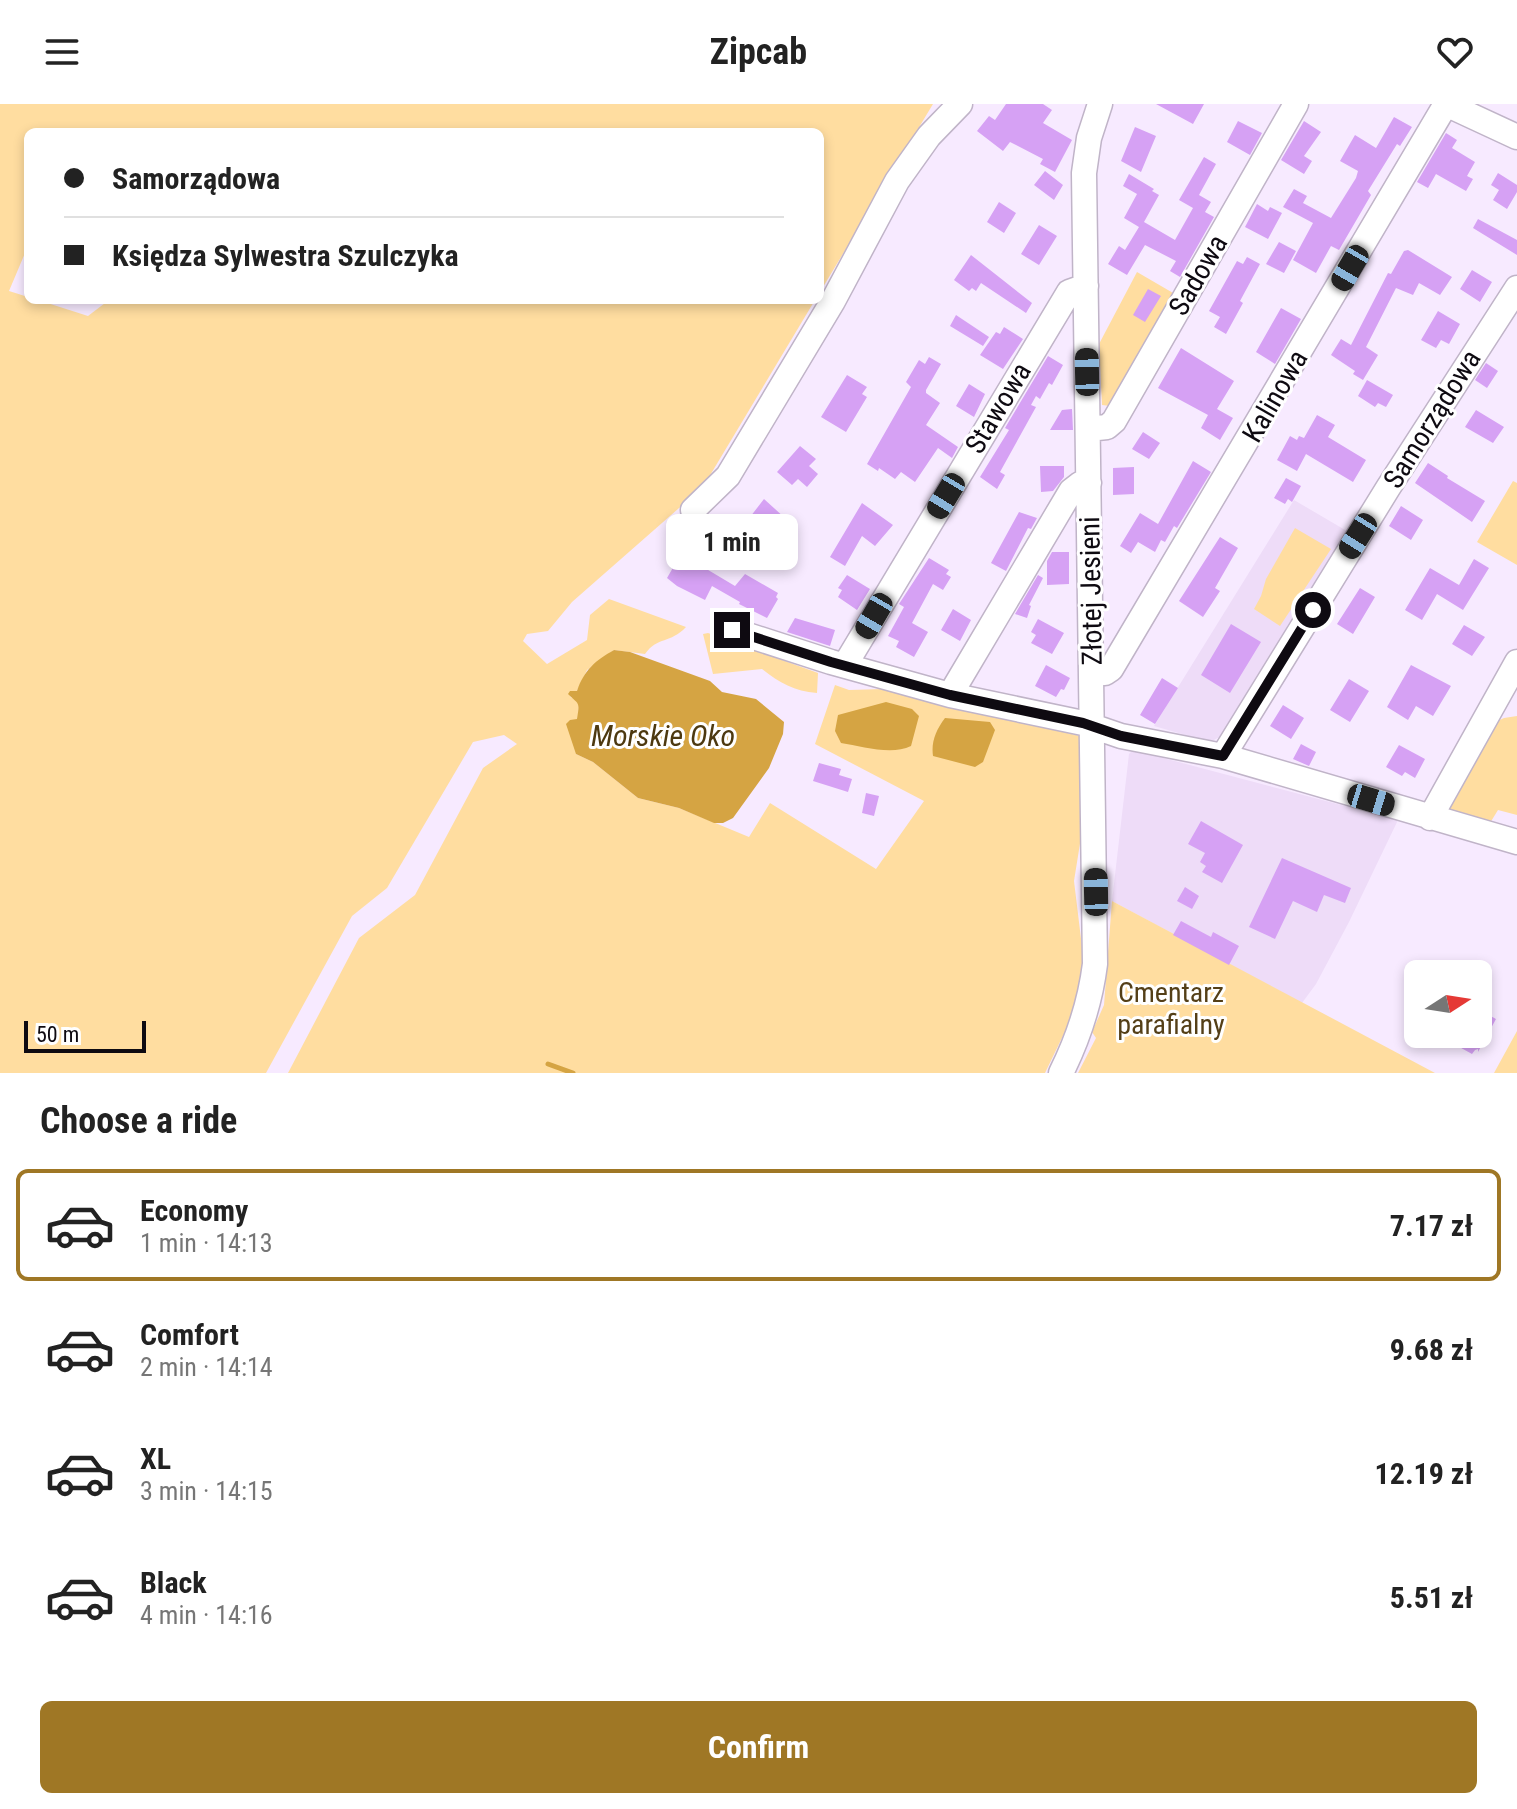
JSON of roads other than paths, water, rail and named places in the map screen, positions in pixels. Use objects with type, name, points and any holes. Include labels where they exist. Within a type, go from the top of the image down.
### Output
[{"type":"street","points":[[693,510],[728,476],[833,301],[897,181],[929,136],[960,104]]},
{"type":"street","name":"Złotej Jesieni","points":[[1061,1073],[1080,1033],[1092,991],[1095,964],[1085,163],[1100,104]]},
{"type":"street","name":"Sadowa","points":[[1088,429],[1107,427],[1114,421],[1296,104]]},
{"type":"street","points":[[1446,104],[1517,137]]},
{"type":"street","name":"Kalinowa","points":[[1092,673],[1105,673],[1111,669],[1446,104]]},
{"type":"street","name":"Stawowa","points":[[845,665],[1069,292],[1086,286]]},
{"type":"street","name":"Samorządowa","points":[[1223,756],[1412,449],[1517,288]]},
{"type":"street","points":[[950,695],[1071,491],[1080,484],[1089,483]]},
{"type":"street","points":[[732,630],[950,695],[1092,726],[1121,736],[1223,756],[1517,842]]},
{"type":"street","points":[[1430,818],[1517,662]]},
{"type":"water","name":"Morskie Oko","points":[[614,650],[630,652],[710,681],[722,692],[756,699],[784,722],[783,734],[769,768],[733,818],[714,823],[679,808],[638,798],[593,762],[576,754],[566,724],[577,719],[578,706],[568,694],[577,691],[591,666]]},
{"type":"water","points":[[886,702],[912,709],[919,716],[911,746],[886,750],[841,743],[835,731],[838,715]]},
{"type":"water","points":[[945,718],[990,722],[995,730],[983,762],[975,767],[933,756],[935,736]]},
{"type":"waterway","points":[[548,1064],[573,1073]]},
{"type":"park label","name":"Cmentarz parafialny","points":[[1171,1008]]}]
